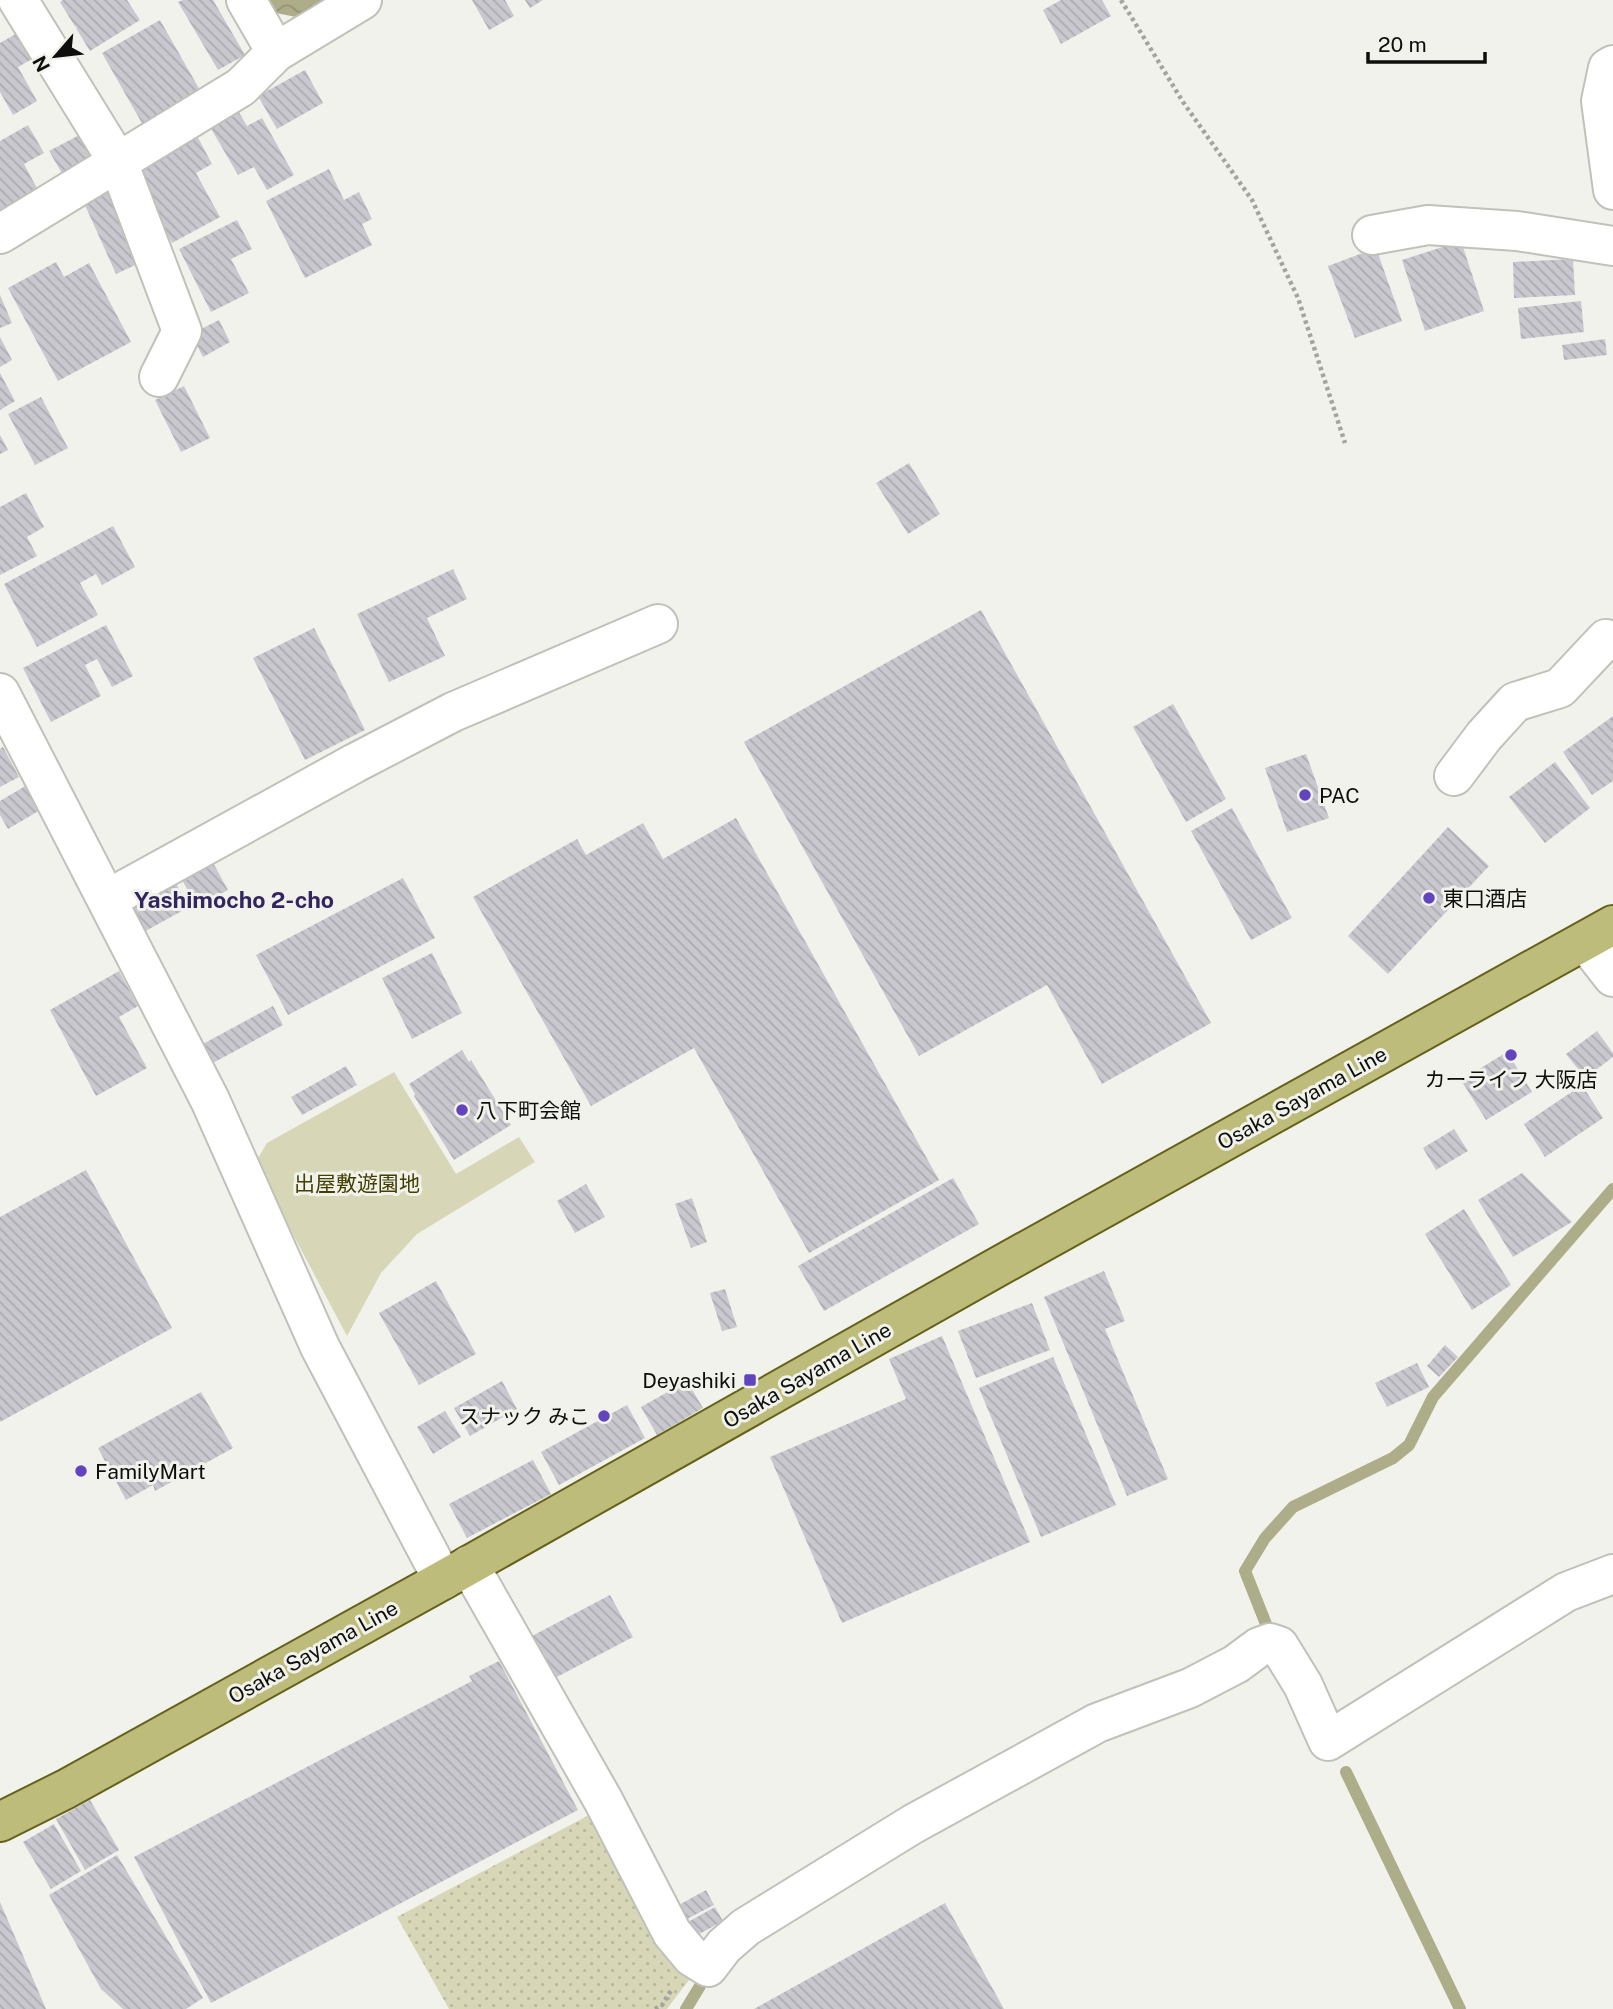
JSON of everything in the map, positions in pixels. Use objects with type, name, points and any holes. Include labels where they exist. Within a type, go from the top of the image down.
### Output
[{"type":"main road","name":"Osaka Sayama Line","points":[[0,1822],[66,1789],[1599,933]]},
{"type":"street","points":[[18,0],[118,162],[182,331],[159,377]]},
{"type":"street","points":[[246,0],[276,52]]},
{"type":"street","points":[[0,233],[241,87],[276,52],[362,0]]},
{"type":"street","points":[[1613,65],[1608,68],[1601,101],[1613,190]]},
{"type":"street","points":[[1372,235],[1427,225],[1517,231],[1613,246]]},
{"type":"street","points":[[108,899],[453,712],[658,624]]},
{"type":"street","points":[[1454,776],[1484,736],[1516,702],[1560,688],[1606,639],[1613,641]]},
{"type":"street","points":[[0,693],[210,1100],[320,1347],[456,1572],[603,1800],[672,1933],[692,1957],[708,1966],[724,1946],[746,1927],[913,1824],[1097,1723],[1190,1688],[1236,1664],[1259,1647],[1269,1643],[1279,1646],[1303,1685],[1328,1741],[1566,1592],[1613,1574]]},
{"type":"street","points":[[1599,933],[1613,977]]},
{"type":"path","points":[[1121,0],[1183,102],[1252,200],[1298,298],[1345,443]]},
{"type":"green space","name":"出屋敷遊園地","points":[[394,1072],[456,1174],[519,1137],[535,1162],[417,1234],[381,1273],[347,1336],[255,1163],[267,1143]]},
{"type":"green space","points":[[591,1814],[657,1944],[689,1980],[667,2009],[449,2009],[397,1917]]},
{"type":"water","points":[[269,0],[327,0],[296,17],[276,13]]},
{"type":"building","points":[[127,0],[140,20],[90,51],[60,2]]},
{"type":"building","points":[[213,0],[245,55],[218,70],[178,2]]},
{"type":"building","points":[[472,0],[505,0],[514,16],[489,30]]},
{"type":"building","points":[[525,0],[543,0],[530,8]]},
{"type":"building","points":[[1061,0],[1102,0],[1111,16],[1061,44],[1043,10]]},
{"type":"building","points":[[160,20],[201,92],[143,125],[102,53]]},
{"type":"building","points":[[19,32],[34,58],[18,67],[37,101],[13,115],[0,92],[0,43]]},
{"type":"building","points":[[305,70],[323,103],[277,129],[258,96]]},
{"type":"building","points":[[237,109],[247,126],[262,118],[294,175],[267,190],[254,167],[238,175],[209,125]]},
{"type":"building","points":[[28,125],[44,153],[24,164],[38,190],[0,212],[0,141]]},
{"type":"building","points":[[87,131],[100,156],[63,175],[49,151]]},
{"type":"building","points":[[196,134],[212,164],[196,173],[220,217],[172,243],[132,169]]},
{"type":"building","points":[[329,169],[344,200],[359,192],[372,219],[362,224],[372,245],[305,278],[266,201]]},
{"type":"building","points":[[112,190],[144,261],[116,274],[84,203]]},
{"type":"building","points":[[237,220],[252,249],[231,259],[249,293],[211,312],[179,249]]},
{"type":"building","points":[[1461,241],[1484,311],[1425,331],[1402,260]]},
{"type":"building","points":[[1376,248],[1402,321],[1355,338],[1328,266]]},
{"type":"building","points":[[1573,259],[1575,295],[1514,298],[1513,262]]},
{"type":"building","points":[[56,262],[64,277],[89,263],[131,342],[58,381],[8,288]]},
{"type":"building","points":[[0,295],[12,323],[0,328]]},
{"type":"building","points":[[1581,301],[1584,332],[1521,339],[1518,308]]},
{"type":"building","points":[[219,320],[230,342],[203,357],[191,334]]},
{"type":"building","points":[[0,337],[12,360],[0,367]]},
{"type":"building","points":[[1605,339],[1607,355],[1564,360],[1562,345]]},
{"type":"building","points":[[0,373],[15,401],[0,410]]},
{"type":"building","points":[[184,386],[210,438],[181,452],[155,400]]},
{"type":"building","points":[[41,397],[68,448],[35,465],[8,414]]},
{"type":"building","points":[[0,435],[8,450],[0,454]]},
{"type":"building","points":[[909,463],[940,514],[908,534],[876,483]]},
{"type":"building","points":[[26,493],[44,527],[27,537],[37,556],[0,575],[0,507]]},
{"type":"building","points":[[113,526],[135,567],[102,585],[96,574],[80,583],[98,615],[37,647],[4,584]]},
{"type":"building","points":[[453,569],[467,599],[427,618],[445,656],[389,682],[357,614]]},
{"type":"building","points":[[981,610],[1211,1023],[1102,1084],[1047,985],[919,1056],[744,742]]},
{"type":"building","points":[[106,625],[133,676],[112,687],[97,659],[85,665],[101,696],[51,722],[23,668]]},
{"type":"building","points":[[314,628],[365,730],[305,760],[253,658]]},
{"type":"building","points":[[1173,704],[1226,799],[1186,822],[1133,727]]},
{"type":"building","points":[[1613,716],[1613,781],[1592,795],[1563,752]]},
{"type":"building","points":[[3,747],[19,777],[0,787],[0,749]]},
{"type":"building","points":[[1306,754],[1329,818],[1287,832],[1265,768]]},
{"type":"building","points":[[1555,762],[1590,808],[1545,843],[1509,797]]},
{"type":"building","points":[[27,785],[42,809],[8,829],[0,815],[0,801]]},
{"type":"building","points":[[1232,808],[1292,918],[1251,940],[1191,831]]},
{"type":"building","points":[[736,818],[939,1180],[809,1253],[694,1048],[591,1106],[473,897],[577,839],[586,855],[643,823],[663,859]]},
{"type":"building","points":[[1448,827],[1489,866],[1388,974],[1348,936]]},
{"type":"building","points":[[211,859],[228,890],[197,907],[180,876]]},
{"type":"building","points":[[173,878],[189,907],[142,933],[126,904]]},
{"type":"building","points":[[403,878],[435,938],[288,1015],[256,955]]},
{"type":"building","points":[[432,953],[462,1013],[412,1039],[382,978]]},
{"type":"building","points":[[119,971],[138,1006],[119,1017],[147,1068],[96,1096],[50,1010]]},
{"type":"building","points":[[273,1006],[283,1025],[211,1064],[201,1045]]},
{"type":"building","points":[[1597,1031],[1613,1057],[1585,1078],[1566,1054]]},
{"type":"building","name":"八下町会館","points":[[462,1050],[511,1125],[454,1160],[409,1084]]},
{"type":"building","points":[[1507,1052],[1532,1092],[1486,1120],[1461,1080]]},
{"type":"building","points":[[346,1066],[357,1085],[302,1115],[291,1097]]},
{"type":"building","points":[[1582,1085],[1603,1118],[1545,1157],[1524,1124]]},
{"type":"building","points":[[1454,1129],[1468,1151],[1436,1170],[1423,1148]]},
{"type":"building","points":[[86,1170],[172,1328],[0,1422],[0,1217]]},
{"type":"building","points":[[1522,1173],[1572,1222],[1513,1257],[1478,1200]]},
{"type":"building","points":[[953,1178],[979,1224],[824,1311],[798,1266]]},
{"type":"building","points":[[586,1184],[605,1217],[575,1233],[557,1201]]},
{"type":"building","points":[[692,1198],[707,1242],[691,1248],[675,1204]]},
{"type":"building","points":[[1464,1209],[1511,1285],[1472,1310],[1425,1234]]},
{"type":"building","points":[[1104,1271],[1125,1321],[1105,1329],[1168,1479],[1127,1496],[1044,1297]]},
{"type":"building","points":[[436,1281],[476,1354],[419,1385],[379,1313]]},
{"type":"building","points":[[725,1289],[737,1327],[722,1331],[710,1293]]},
{"type":"building","points":[[1032,1303],[1050,1350],[976,1378],[958,1331]]},
{"type":"building","points":[[942,1336],[1030,1542],[842,1623],[770,1457],[906,1399],[889,1359]]},
{"type":"building","points":[[1445,1345],[1458,1357],[1439,1377],[1427,1366]]},
{"type":"building","points":[[1053,1357],[1116,1505],[1041,1537],[979,1388]]},
{"type":"building","points":[[1417,1363],[1429,1387],[1387,1407],[1375,1383]]},
{"type":"building","points":[[502,1381],[517,1409],[470,1436],[454,1408]]},
{"type":"building","points":[[687,1381],[703,1408],[657,1435],[641,1407]]},
{"type":"building","points":[[201,1392],[233,1448],[155,1491],[153,1485],[126,1500],[98,1448]]},
{"type":"building","points":[[627,1405],[645,1438],[559,1485],[541,1452]]},
{"type":"building","points":[[445,1411],[461,1437],[433,1454],[417,1427]]},
{"type":"building","points":[[533,1460],[551,1494],[467,1538],[449,1504]]},
{"type":"building","points":[[610,1595],[633,1637],[553,1679],[530,1637]]},
{"type":"building","points":[[499,1661],[578,1810],[211,2003],[134,1857],[472,1681],[469,1676]]},
{"type":"building","points":[[90,1800],[119,1850],[85,1870],[56,1819]]},
{"type":"building","points":[[54,1824],[81,1871],[51,1889],[23,1842]]},
{"type":"building","points":[[117,1855],[203,1998],[186,2009],[123,2009],[101,1989],[49,1895]]},
{"type":"building","points":[[706,1890],[714,1905],[685,1920],[677,1906]]},
{"type":"building","points":[[0,1902],[46,2009],[0,2009]]},
{"type":"building","points":[[945,1903],[1004,2009],[754,2009]]},
{"type":"building","points":[[715,1907],[723,1921],[694,1937],[686,1923]]},
{"type":"waterway","points":[[1266,1637],[1266,1624],[1245,1571],[1265,1538],[1293,1507],[1393,1458],[1409,1445],[1433,1397],[1613,1189]]},
{"type":"waterway","points":[[1346,1772],[1460,2009]]},
{"type":"waterway","points":[[686,2009],[700,1986]]},
{"type":"place","name":"PAC","points":[[1305,795]]},
{"type":"place","name":"東口酒店","points":[[1429,898]]},
{"type":"place","name":"カーライフ 大阪店","points":[[1511,1055]]},
{"type":"place","name":"八下町会館","points":[[462,1110]]},
{"type":"place","name":"Deyashiki","points":[[750,1380]]},
{"type":"place","name":"スナック みこ","points":[[604,1416]]},
{"type":"place","name":"FamilyMart","points":[[81,1471]]},
{"type":"district","name":"Yashimocho 2-cho","points":[[234,899]]}]
